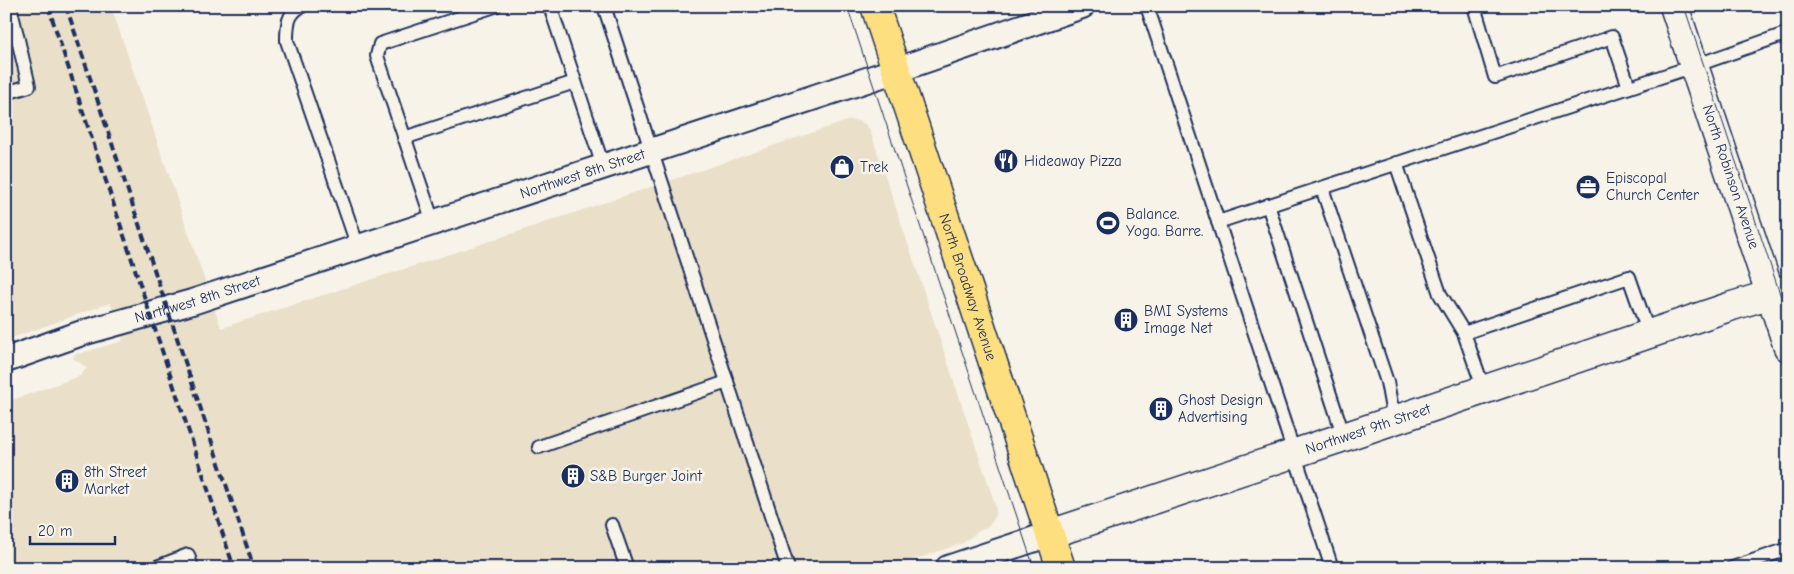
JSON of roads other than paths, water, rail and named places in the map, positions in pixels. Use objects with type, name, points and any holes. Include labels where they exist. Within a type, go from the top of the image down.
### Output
[{"type":"main road","name":"North Broadway Avenue","points":[[875,6],[1062,568]]},
{"type":"street","name":"Northwest 8th Street","points":[[6,360],[82,333],[192,302],[897,70],[1082,6]]},
{"type":"street","name":"North Robinson Avenue","points":[[1674,6],[1694,66],[1779,292],[1788,347]]},
{"type":"street","name":"Northwest 9th Street","points":[[948,568],[1779,292]]},
{"type":"lane","points":[[6,93],[29,86],[10,6]]},
{"type":"lane","points":[[302,6],[295,9],[287,21],[287,41],[358,247]]},
{"type":"lane","points":[[433,222],[377,56],[380,44],[495,6]]},
{"type":"lane","points":[[550,6],[603,166]]},
{"type":"lane","points":[[604,6],[788,568]]},
{"type":"lane","points":[[1147,6],[1332,568]]},
{"type":"lane","points":[[1474,6],[1496,77],[1612,37],[1629,87]]},
{"type":"lane","points":[[1218,222],[1694,66],[1788,33]]},
{"type":"lane","points":[[404,138],[575,82]]},
{"type":"lane","points":[[1396,163],[1440,294],[1464,333],[1484,390]]},
{"type":"lane","points":[[1322,188],[1386,382],[1394,420]]},
{"type":"lane","points":[[1268,205],[1344,437]]},
{"type":"lane","points":[[1464,333],[1629,277],[1649,334]]},
{"type":"lane","points":[[539,447],[727,382]]},
{"type":"lane","points":[[612,525],[627,568]]},
{"type":"lane","points":[[1732,568],[1788,549]]},
{"type":"lane","points":[[154,568],[190,562]]},
{"type":"tram line","points":[[847,6],[1034,568]]},
{"type":"tram line","points":[[1684,6],[1788,318]]},
{"type":"railway","points":[[48,6],[234,568]]},
{"type":"railway","points":[[66,6],[254,568]]},
{"type":"place","name":"Hideaway Pizza","points":[[1006,161]]},
{"type":"place","name":"Trek","points":[[842,167]]},
{"type":"place","name":"Episcopal Church Center","points":[[1588,187]]},
{"type":"place","name":"Balance. Yoga. Barre.","points":[[1108,223]]},
{"type":"place","name":"BMI Systems Image Net","points":[[1126,320]]},
{"type":"place","name":"Ghost Design Advertising","points":[[1161,409]]},
{"type":"place","name":"S&B Burger Joint","points":[[573,476]]},
{"type":"place","name":"8th Street Market","points":[[67,481]]}]
